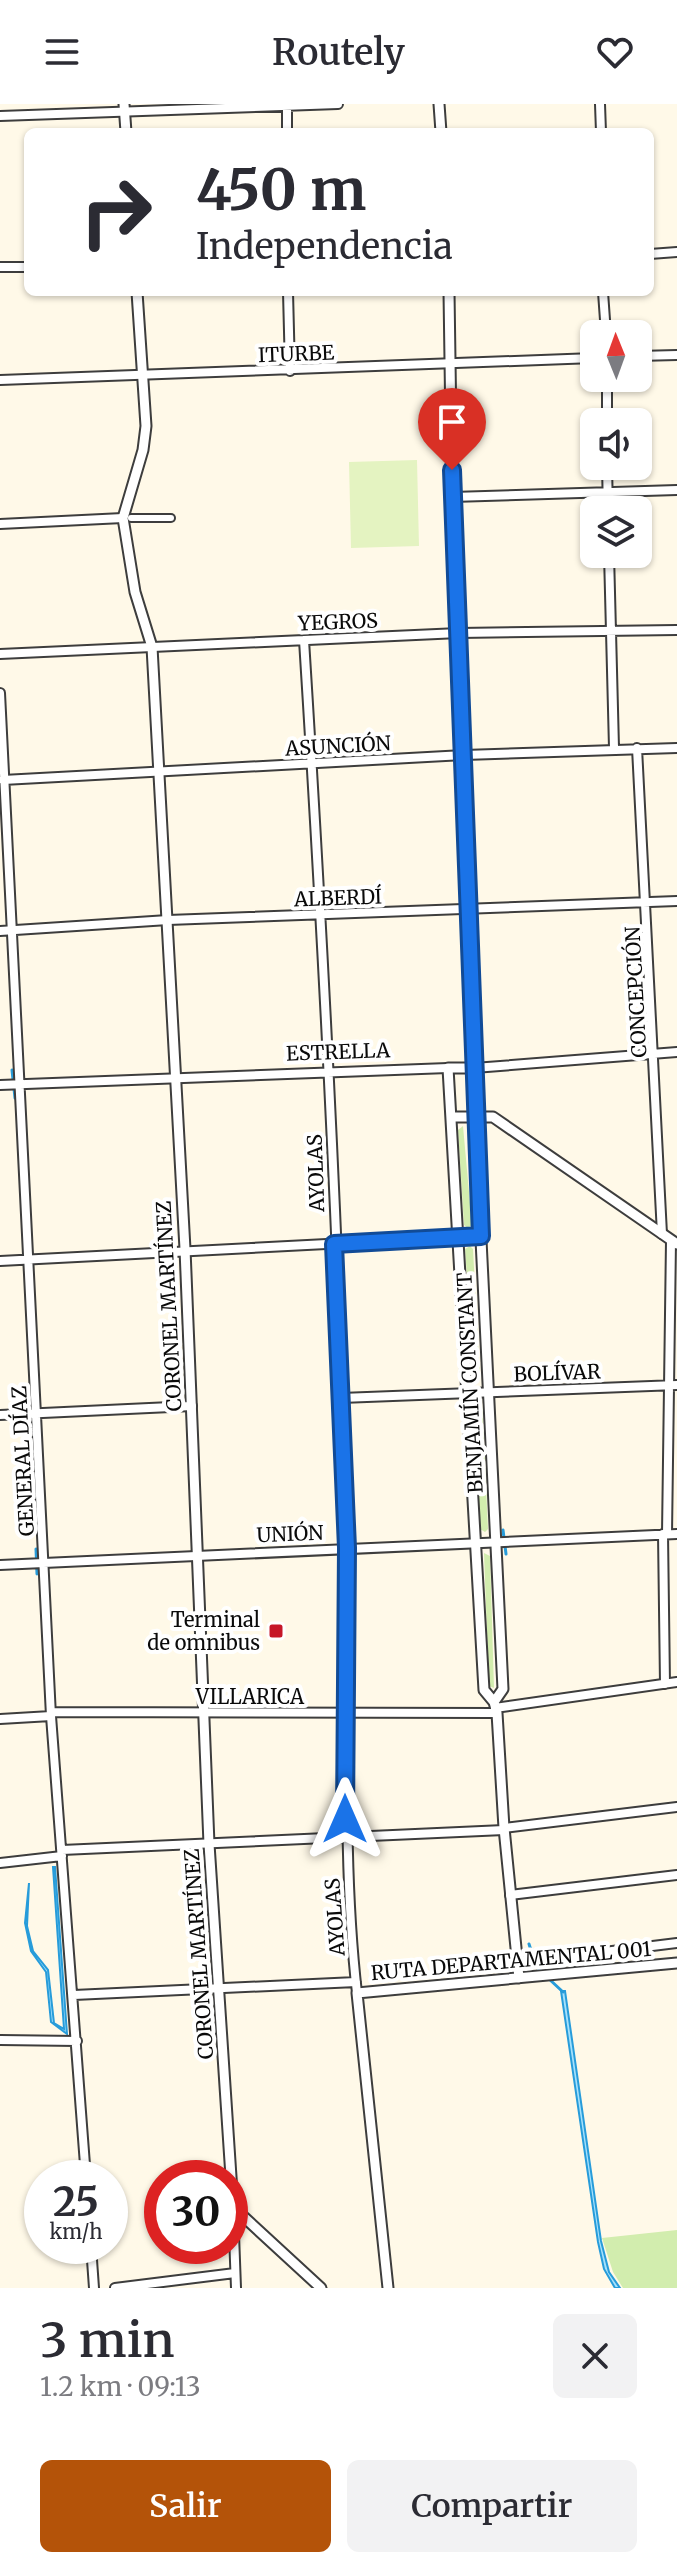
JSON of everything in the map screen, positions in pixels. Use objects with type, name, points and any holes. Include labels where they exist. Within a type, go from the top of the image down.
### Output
[{"type":"street","points":[[0,116],[124,108],[338,104]]},
{"type":"street","points":[[439,104],[441,128]]},
{"type":"street","points":[[600,104],[601,128]]},
{"type":"street","points":[[287,105],[287,128]]},
{"type":"street","points":[[124,108],[126,128]]},
{"type":"street","points":[[654,254],[677,252]]},
{"type":"street","points":[[0,267],[24,267]]},
{"type":"street","name":"CORONEL MARTÍNEZ","points":[[137,296],[145,374],[143,450],[127,518],[135,592],[152,647],[200,1554],[209,1844],[230,2160]]},
{"type":"street","points":[[288,296],[290,371]]},
{"type":"street","name":"BENJAMÍN CONSTANT","points":[[449,296],[452,497],[464,755],[475,1117],[488,1391],[501,1541],[503,1689],[495,1707],[515,1963],[519,1978]]},
{"type":"street","points":[[603,296],[605,320]]},
{"type":"street","points":[[652,356],[677,355]]},
{"type":"street","name":"ITURBE","points":[[0,380],[580,359]]},
{"type":"street","points":[[607,480],[607,496]]},
{"type":"street","points":[[452,497],[677,490]]},
{"type":"street","points":[[0,524],[171,518]]},
{"type":"street","points":[[609,568],[614,748]]},
{"type":"street","name":"YEGROS","points":[[0,654],[459,633],[677,630]]},
{"type":"street","name":"AYOLAS","points":[[304,640],[328,1070],[347,1548],[346,1838],[357,1988]]},
{"type":"street","name":"GENERAL DÍAZ","points":[[0,693],[15,1084],[47,1715],[57,1855],[74,1995],[70,2042],[84,2160]]},
{"type":"street","name":"CONCEPCIÓN","points":[[637,748],[648,902],[654,1053],[670,1240],[672,1385],[665,1684]]},
{"type":"street","name":"ASUNCIÓN","points":[[2,780],[464,755],[677,748]]},
{"type":"street","name":"ALBERDÍ","points":[[0,931],[168,920],[677,901]]},
{"type":"street","name":"ESTRELLA","points":[[0,1085],[328,1070],[474,1068],[677,1052]]},
{"type":"street","name":"BENJAMÍN CONSTANT","points":[[448,1068],[484,1690],[495,1707]]},
{"type":"street","points":[[451,1117],[493,1117],[670,1240]]},
{"type":"street","points":[[0,1261],[481,1236]]},
{"type":"street","name":"BOLÍVAR","points":[[341,1398],[672,1385]]},
{"type":"street","points":[[0,1415],[192,1406]]},
{"type":"street","name":"UNIÓN","points":[[0,1565],[669,1534]]},
{"type":"street","name":"VILLARICA","points":[[0,1719],[47,1715],[347,1713],[495,1707],[677,1682]]},
{"type":"street","points":[[0,1863],[57,1855],[209,1844],[504,1829],[677,1807]]},
{"type":"street","points":[[510,1895],[677,1875]]},
{"type":"street","points":[[515,1963],[677,1943]]},
{"type":"street","name":"RUTA DEPARTAMENTAL 001","points":[[388,2288],[357,1988],[546,1976],[677,1963]]},
{"type":"street","points":[[74,1995],[218,1987],[357,1988]]},
{"type":"street","points":[[0,2040],[70,2042]]},
{"type":"street","points":[[248,2221],[321,2288]]},
{"type":"street","points":[[92,2264],[94,2288]]},
{"type":"street","points":[[235,2264],[236,2288]]},
{"type":"street","points":[[115,2288],[235,2273]]},
{"type":"green space","points":[[417,460],[419,546],[351,548],[349,462]]},
{"type":"green space","points":[[463,1126],[472,1225],[468,1228],[464,1225],[458,1130]]},
{"type":"green space","points":[[470,1246],[473,1249],[480,1380],[475,1383],[465,1249]]},
{"type":"green space","points":[[473,1402],[482,1402],[488,1529],[485,1532],[480,1529]]},
{"type":"green space","points":[[484,1553],[490,1556],[494,1688],[489,1686]]},
{"type":"green space","points":[[677,2230],[677,2288],[623,2288],[613,2272],[602,2238]]},
{"type":"water","points":[[53,1867],[67,2034],[51,2022],[46,1972],[31,1951],[25,1923],[29,1883],[27,1926],[33,1951],[48,1970],[54,2023],[64,2029]]},
{"type":"water","points":[[561,1991],[565,1991],[601,2241],[609,2272],[620,2288],[615,2288],[604,2269],[598,2242]]},
{"type":"waterway","points":[[12,1070],[15,1098]]},
{"type":"waterway","points":[[503,1530],[506,1554]]},
{"type":"waterway","points":[[36,1549],[37,1574]]},
{"type":"waterway","points":[[529,1944],[536,1966],[543,1973]]},
{"type":"waterway","points":[[548,1978],[563,1992]]},
{"type":"place","name":"Terminal de omnibus","points":[[276,1631]]},
{"type":"route","points":[[345,1819],[347,1548],[334,1244],[481,1236],[452,470]]}]
